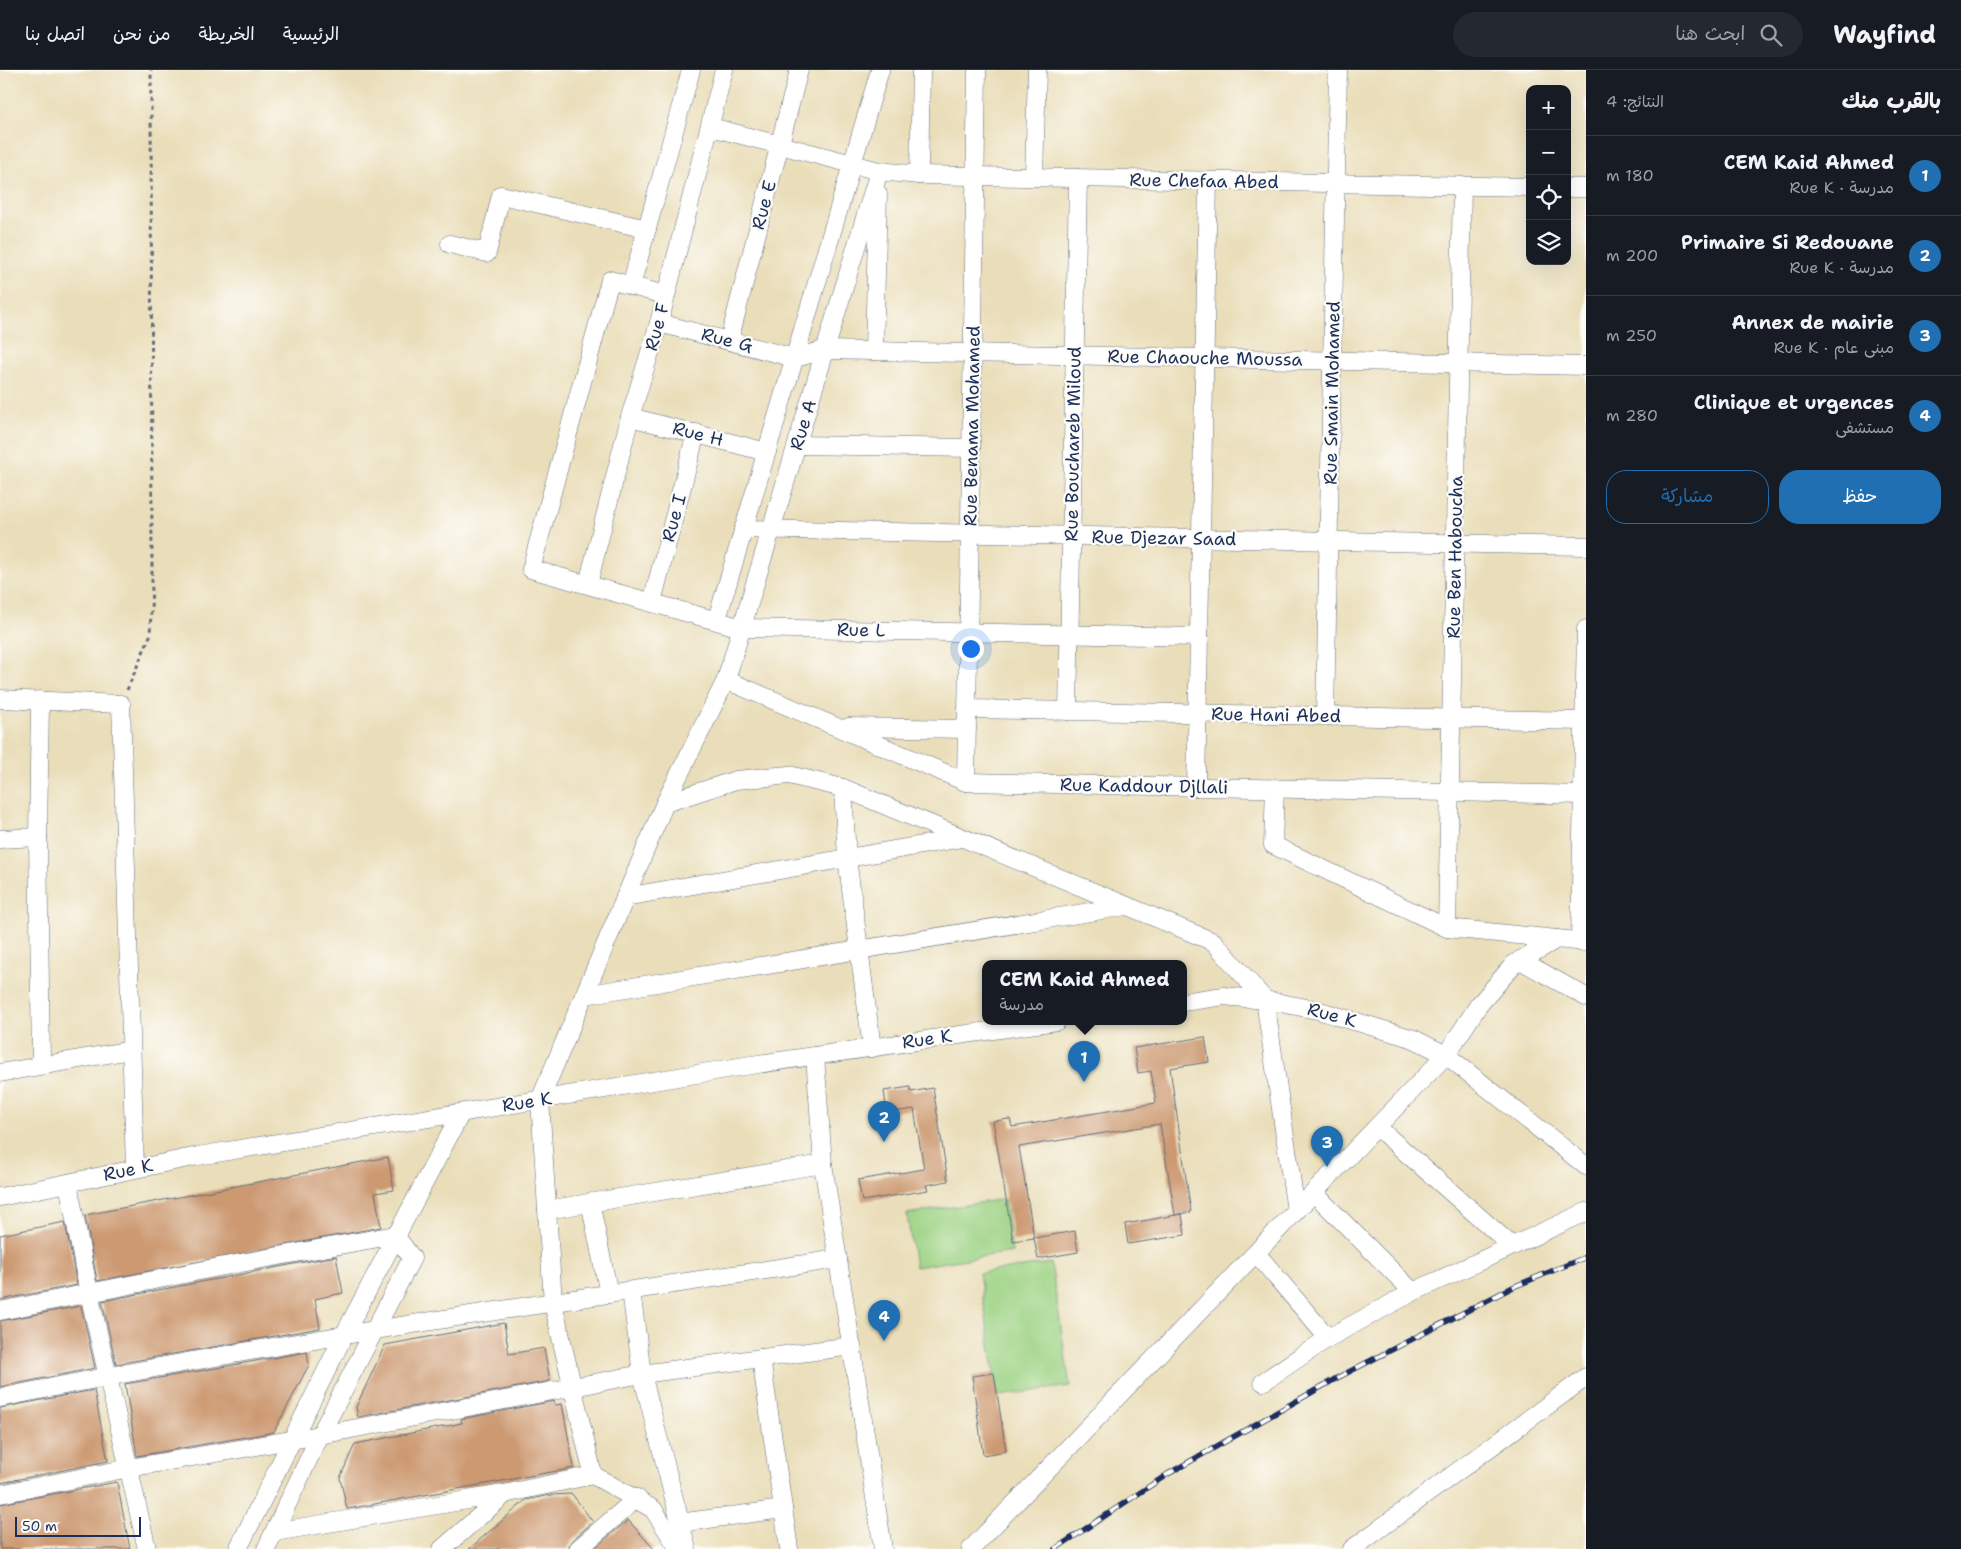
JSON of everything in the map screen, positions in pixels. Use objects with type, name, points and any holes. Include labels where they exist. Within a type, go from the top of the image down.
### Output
[{"type":"street","points":[[665,295],[632,286],[691,70]]},
{"type":"street","name":"Rue F","points":[[588,584],[630,417],[659,323],[711,127],[724,70]]},
{"type":"street","name":"Rue E","points":[[728,341],[799,70]]},
{"type":"street","points":[[717,619],[880,70]]},
{"type":"street","points":[[919,175],[926,70]]},
{"type":"street","name":"Rue Benama Mohamed","points":[[966,782],[977,70]]},
{"type":"street","points":[[1034,177],[1037,70]]},
{"type":"street","name":"Rue Smain Mohamed","points":[[1325,716],[1338,70]]},
{"type":"street","name":"Rue Chefaa Abed","points":[[711,127],[879,171],[919,175],[1526,187]]},
{"type":"street","points":[[874,351],[879,171]]},
{"type":"street","name":"Rue A","points":[[540,1100],[665,803],[726,680],[879,171]]},
{"type":"street","name":"Rue Bouchareb Miloud","points":[[1068,711],[1078,178]]},
{"type":"street","points":[[1196,787],[1208,181]]},
{"type":"street","name":"Rue Ben Haboucha","points":[[1447,928],[1462,186]]},
{"type":"street","points":[[1571,188],[1586,188]]},
{"type":"street","points":[[450,244],[487,253],[501,195],[647,229]]},
{"type":"street","name":"Rue L","points":[[632,286],[610,280],[531,569],[717,619],[742,628],[1199,637]]},
{"type":"street","name":"Rue G","points":[[659,323],[795,358]]},
{"type":"street","name":"Rue Chaouche Moussa","points":[[795,358],[825,350],[1586,366]]},
{"type":"street","name":"Rue H","points":[[630,417],[696,434],[768,447],[971,448]]},
{"type":"street","name":"Rue I","points":[[652,602],[696,434]]},
{"type":"street","name":"Rue Djezar Saad","points":[[743,530],[1586,546]]},
{"type":"street","points":[[1275,788],[1273,845],[1447,928],[1583,942],[1586,629]]},
{"type":"street","name":"Rue Kaddour Djllali","points":[[726,680],[832,727],[861,736],[966,782],[1584,795]]},
{"type":"street","points":[[0,699],[121,704],[135,1168]]},
{"type":"street","points":[[40,700],[38,837],[41,1065]]},
{"type":"street","name":"Rue Hani Abed","points":[[968,708],[1584,721]]},
{"type":"street","points":[[832,727],[967,729]]},
{"type":"street","points":[[665,803],[736,780],[789,776],[843,788],[1214,942],[1265,1000],[1296,1211]]},
{"type":"street","points":[[843,788],[847,858],[872,1048]]},
{"type":"street","points":[[0,839],[38,837]]},
{"type":"street","points":[[625,897],[962,838]]},
{"type":"street","points":[[584,995],[1126,906]]},
{"type":"street","points":[[971,1549],[1446,1055],[1478,1006],[1514,964],[1557,939]]},
{"type":"street","points":[[1520,960],[1586,997]]},
{"type":"street","name":"Rue K","points":[[1187,1001],[1224,996],[1265,1000],[1317,1010],[1414,1039],[1446,1055],[1586,1166]]},
{"type":"street","name":"Rue K","points":[[0,1197],[135,1168],[461,1113],[815,1056],[1030,1025]]},
{"type":"street","points":[[0,1073],[132,1050]]},
{"type":"street","points":[[815,1056],[823,1164],[883,1549]]},
{"type":"street","points":[[540,1100],[553,1303],[575,1388],[594,1475]]},
{"type":"street","points":[[238,1549],[344,1335],[461,1113]]},
{"type":"street","points":[[1377,1127],[1512,1246]]},
{"type":"street","points":[[547,1210],[823,1164]]},
{"type":"street","points":[[68,1183],[89,1293],[148,1549]]},
{"type":"street","points":[[1314,1192],[1413,1292]]},
{"type":"street","points":[[590,1202],[609,1294]]},
{"type":"street","points":[[1264,1382],[1328,1338],[1413,1292],[1586,1212]]},
{"type":"street","points":[[0,1311],[219,1267],[396,1235]]},
{"type":"street","points":[[266,1549],[320,1436],[412,1258],[396,1235]]},
{"type":"street","points":[[1256,1253],[1328,1338]]},
{"type":"street","points":[[0,1398],[109,1376],[344,1335],[838,1259]]},
{"type":"street","points":[[630,1291],[642,1374],[687,1549]]},
{"type":"street","points":[[0,1494],[129,1468],[320,1436],[642,1374],[852,1346]]},
{"type":"street","points":[[761,1358],[789,1549]]},
{"type":"street","points":[[1352,1549],[1586,1377]]},
{"type":"street","points":[[274,1532],[504,1494],[594,1475],[637,1498],[653,1509],[679,1549]]},
{"type":"street","points":[[442,1549],[504,1494]]},
{"type":"street","points":[[578,1549],[637,1498]]},
{"type":"street","points":[[679,1523],[783,1509]]},
{"type":"path","points":[[121,704],[150,636],[153,438],[151,70]]},
{"type":"green space","points":[[1004,1199],[1012,1252],[915,1267],[907,1214]]},
{"type":"green space","points":[[1051,1263],[1070,1386],[998,1396],[979,1273]]},
{"type":"building","points":[[1205,1037],[1209,1062],[1170,1068],[1191,1212],[1175,1215],[1160,1124],[1019,1147],[1034,1238],[1013,1241],[993,1121],[1010,1119],[1012,1127],[1156,1103],[1151,1071],[1138,1073],[1134,1048]]},
{"type":"building","points":[[910,1087],[911,1092],[933,1088],[948,1181],[926,1185],[928,1190],[862,1201],[858,1180],[924,1169],[914,1109],[887,1113],[884,1091]]},
{"type":"building","points":[[388,1157],[394,1190],[375,1193],[381,1227],[97,1281],[85,1215]]},
{"type":"building","points":[[1182,1214],[1185,1235],[1128,1244],[1125,1224]]},
{"type":"building","points":[[65,1222],[77,1285],[0,1300],[0,1235]]},
{"type":"building","points":[[1075,1231],[1078,1252],[1038,1259],[1034,1238]]},
{"type":"building","points":[[336,1256],[343,1293],[315,1299],[320,1328],[116,1364],[102,1301]]},
{"type":"building","points":[[81,1306],[95,1368],[0,1387],[0,1321]]},
{"type":"building","points":[[504,1323],[509,1354],[544,1348],[550,1381],[358,1417],[356,1407],[385,1345]]},
{"type":"building","points":[[307,1352],[309,1365],[274,1432],[137,1456],[125,1384]]},
{"type":"building","points":[[994,1373],[1006,1451],[983,1455],[972,1376]]},
{"type":"building","points":[[94,1390],[108,1461],[0,1483],[0,1408]]},
{"type":"building","points":[[554,1401],[555,1405],[562,1404],[574,1468],[347,1509],[340,1478],[355,1444],[462,1423],[461,1419]]},
{"type":"building","points":[[117,1482],[130,1549],[0,1549],[0,1504]]},
{"type":"building","points":[[572,1494],[593,1522],[571,1541],[568,1549],[469,1549],[526,1500],[551,1495]]},
{"type":"building","points":[[628,1520],[654,1549],[594,1549]]},
{"type":"railway","points":[[1055,1549],[1168,1474],[1337,1378],[1513,1287],[1586,1257]]},
{"type":"place","name":"CEM Kaid Ahmed","points":[[1084,1082]]},
{"type":"place","name":"Primaire Si Redouane","points":[[884,1142]]},
{"type":"place","name":"Annex de mairie","points":[[1327,1167]]},
{"type":"place","name":"Clinique et urgences","points":[[884,1341]]}]
